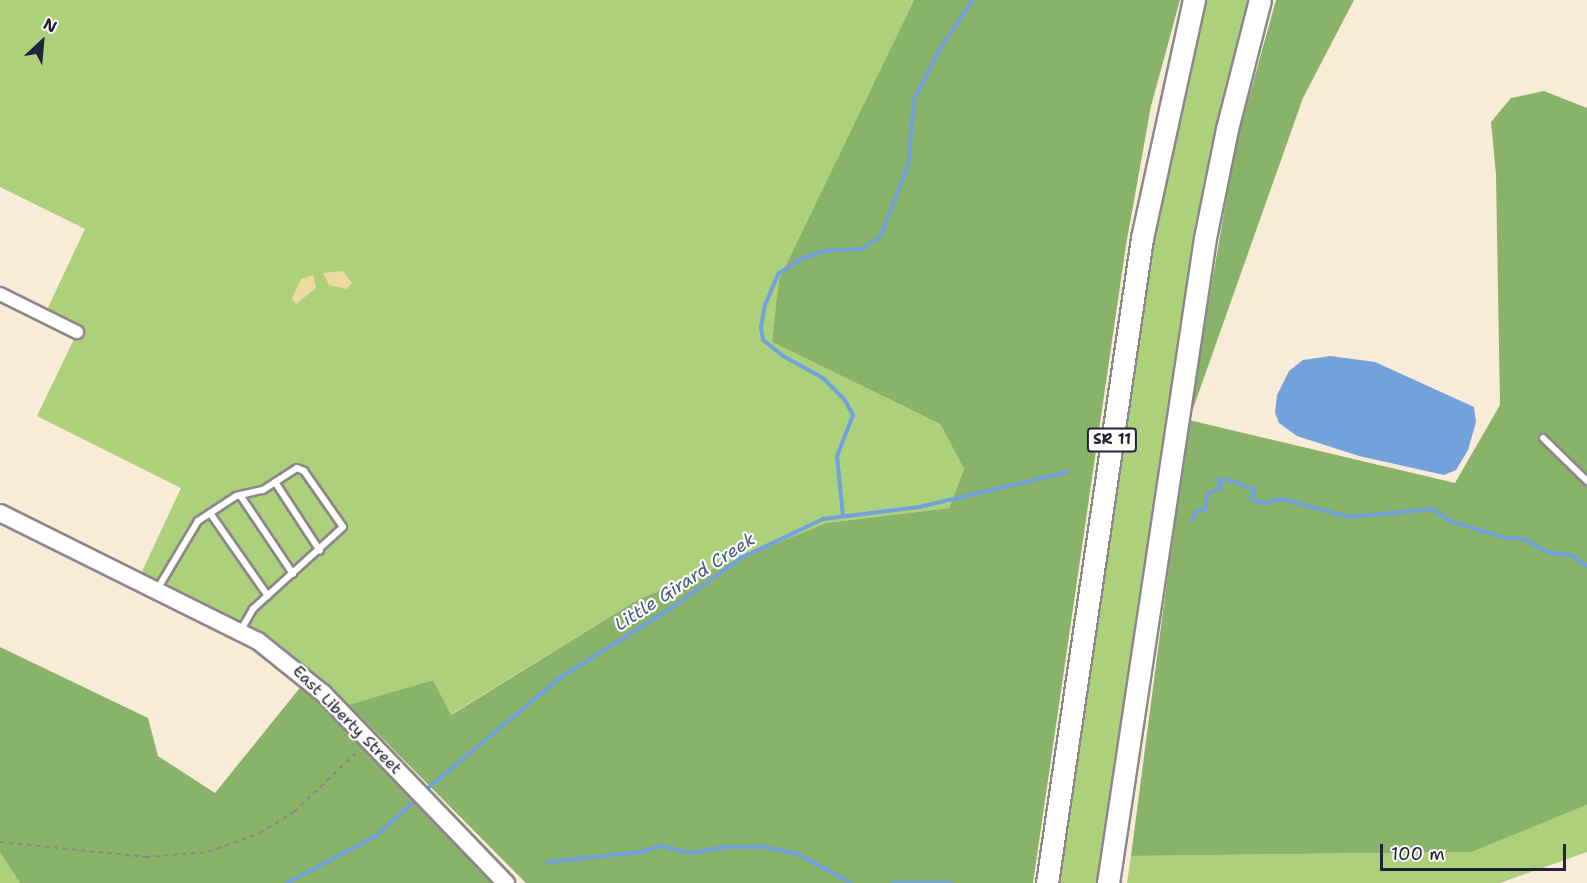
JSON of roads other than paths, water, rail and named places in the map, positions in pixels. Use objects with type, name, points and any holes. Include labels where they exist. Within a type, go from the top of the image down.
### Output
[{"type":"highway","name":"SR 11","points":[[1047,883],[1142,238],[1194,0]]},
{"type":"highway","points":[[1108,883],[1215,183],[1260,0]]},
{"type":"street","points":[[0,294],[77,332]]},
{"type":"street","name":"East Liberty Street","points":[[0,513],[241,630],[293,666],[506,883]]},
{"type":"lane","points":[[1544,438],[1587,481]]},
{"type":"lane","points":[[157,589],[198,521],[240,495],[263,490],[297,468],[304,471],[343,527],[320,551],[253,609],[241,630]]},
{"type":"lane","points":[[275,482],[320,551]]},
{"type":"lane","points":[[240,495],[293,574]]},
{"type":"lane","points":[[210,513],[268,596]]},
{"type":"water","points":[[1330,356],[1375,362],[1474,407],[1476,422],[1468,450],[1456,470],[1444,475],[1359,456],[1297,436],[1279,423],[1275,413],[1277,395],[1289,371],[1303,360]]},
{"type":"waterway","points":[[843,516],[837,456],[853,415],[844,399],[823,378],[783,356],[763,340],[761,327],[765,305],[778,274],[801,259],[824,251],[861,249],[880,237],[908,166],[914,100],[941,47],[973,0]]},
{"type":"waterway","name":"Little Girard Creek","points":[[429,787],[561,677],[673,607],[741,558],[823,519],[919,507],[1068,472]]},
{"type":"waterway","name":"Little Girard Creek","points":[[1192,520],[1197,511],[1205,510],[1207,494],[1221,488],[1218,480],[1229,480],[1255,490],[1251,499],[1264,503],[1282,499],[1349,517],[1433,509],[1450,521],[1506,538],[1524,539],[1549,553],[1571,555],[1587,566]]},
{"type":"waterway","name":"Little Girard Creek","points":[[287,883],[376,836],[413,802]]},
{"type":"waterway","points":[[548,862],[641,852],[659,846],[693,853],[725,847],[764,847],[798,854],[851,883]]},
{"type":"waterway","points":[[891,883],[952,883]]}]
